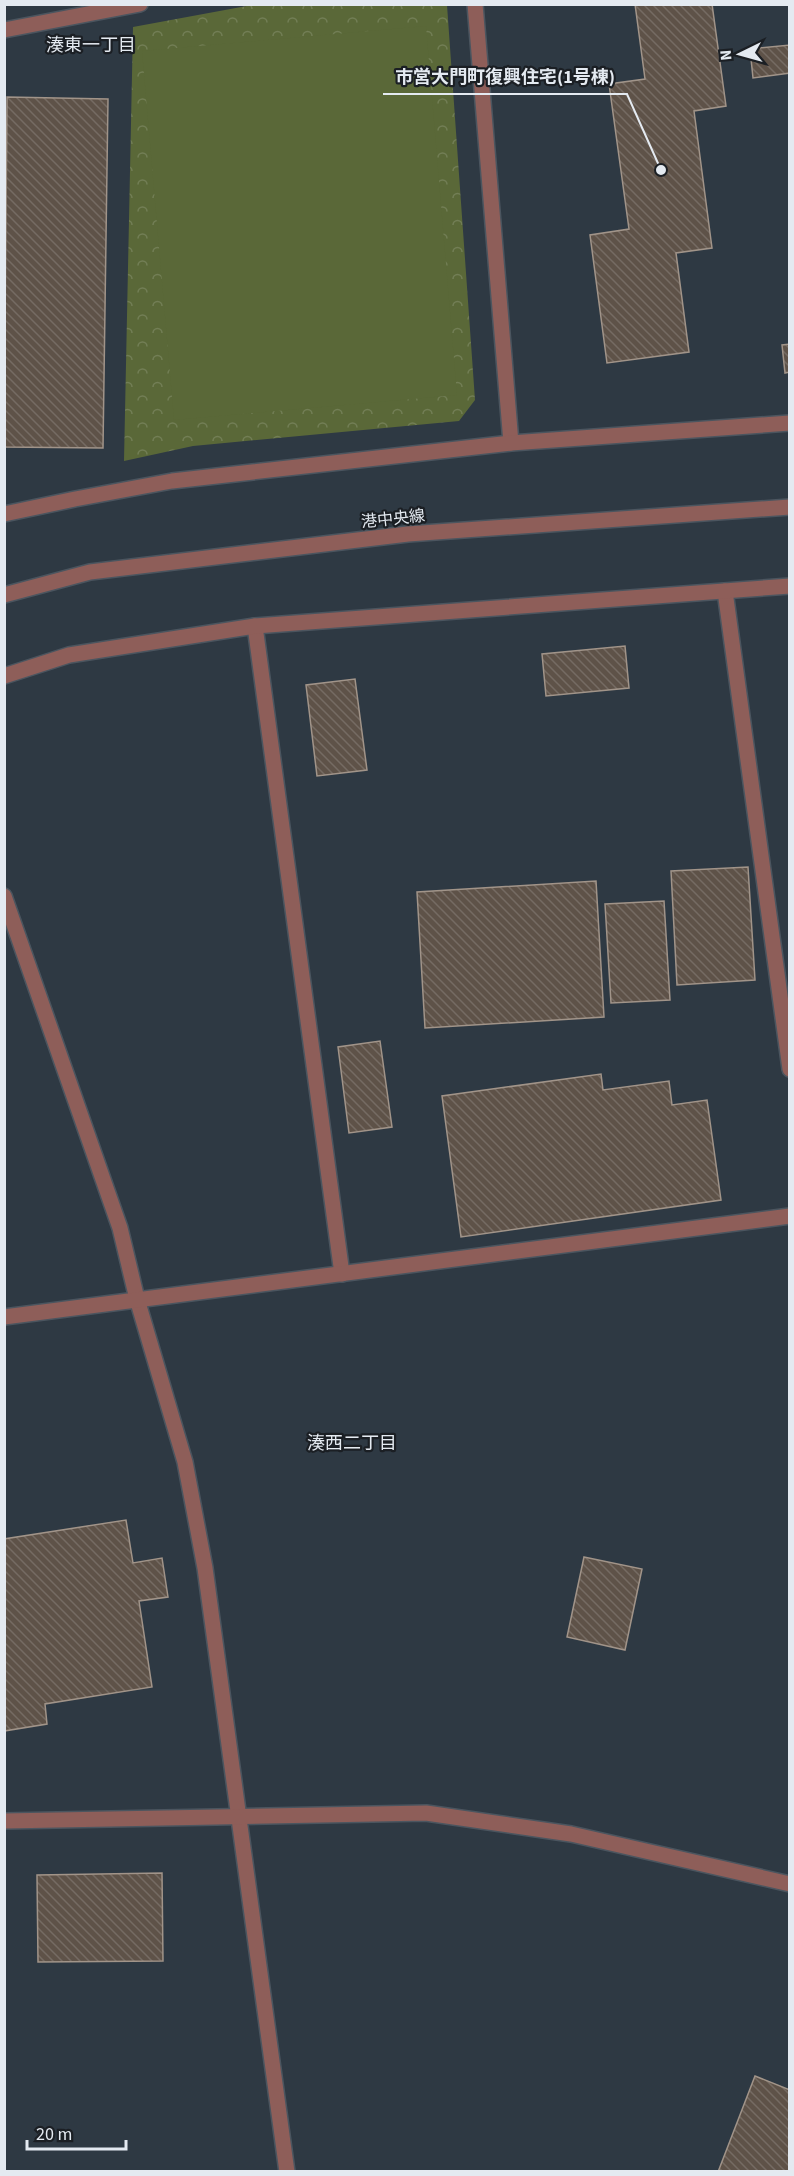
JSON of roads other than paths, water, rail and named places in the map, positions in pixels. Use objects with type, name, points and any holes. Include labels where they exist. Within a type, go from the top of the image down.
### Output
[{"type":"street","points":[[4,30],[140,4]]},
{"type":"street","points":[[475,4],[511,443]]},
{"type":"street","points":[[4,514],[172,482],[511,443],[789,423]]},
{"type":"street","name":"港中央線","points":[[4,595],[90,572],[408,534],[789,507]]},
{"type":"street","points":[[4,676],[69,655],[255,626],[789,586]]},
{"type":"street","points":[[725,591],[789,1069]]},
{"type":"street","points":[[255,626],[342,1274]]},
{"type":"street","points":[[4,896],[120,1228],[137,1299],[185,1462],[205,1568],[286,2172]]},
{"type":"street","points":[[4,1317],[789,1216]]},
{"type":"street","points":[[4,1821],[426,1813],[571,1834],[789,1884]]},
{"type":"place","name":"市営大門町復興住宅(1号棟)","points":[[661,170]]},
{"type":"district","name":"湊東一丁目","points":[[91,45]]},
{"type":"district","name":"湊西二丁目","points":[[352,1443]]}]
